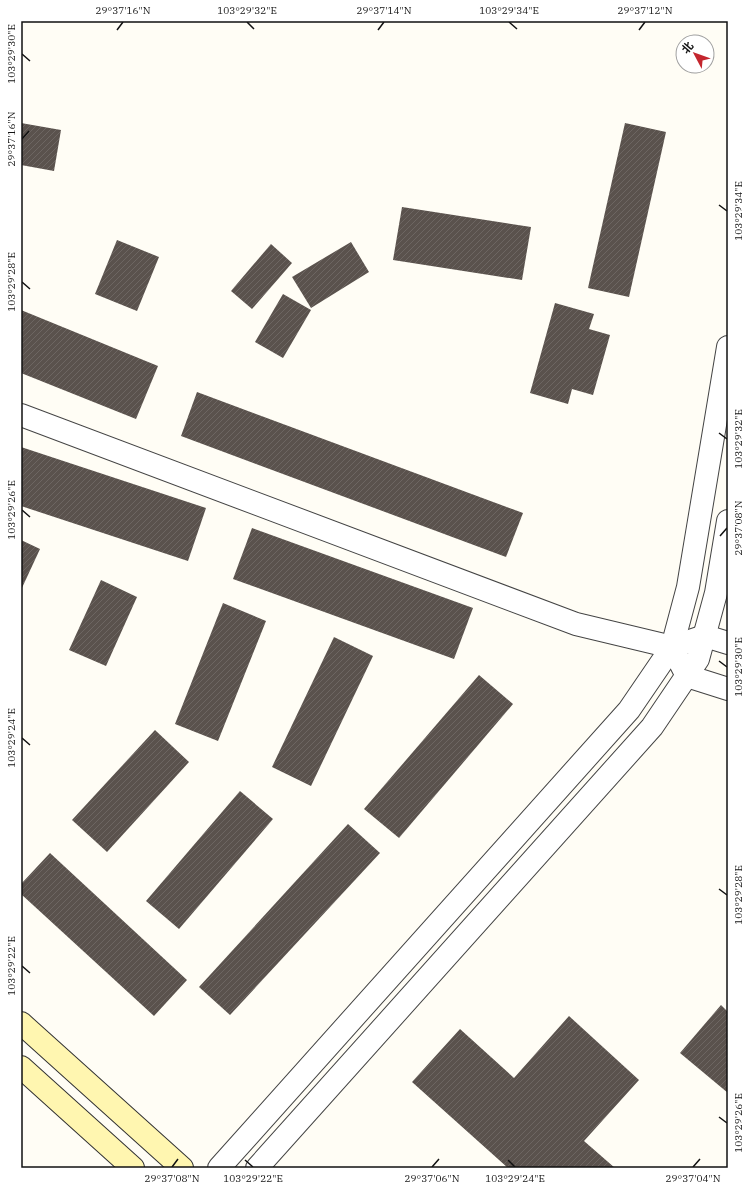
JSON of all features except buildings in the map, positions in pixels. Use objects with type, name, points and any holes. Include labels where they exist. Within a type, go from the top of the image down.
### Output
[{"type":"main road","points":[[21,1022],[182,1168]]},
{"type":"main road","points":[[21,1067],[132,1168]]},
{"type":"street","points":[[219,1168],[629,710],[672,647],[688,587],[728,346]]},
{"type":"street","points":[[21,416],[576,624],[672,647],[705,636],[728,643]]},
{"type":"street","points":[[257,1168],[652,727],[698,659],[716,593],[728,521]]},
{"type":"street","points":[[672,647],[687,676],[728,689]]}]
